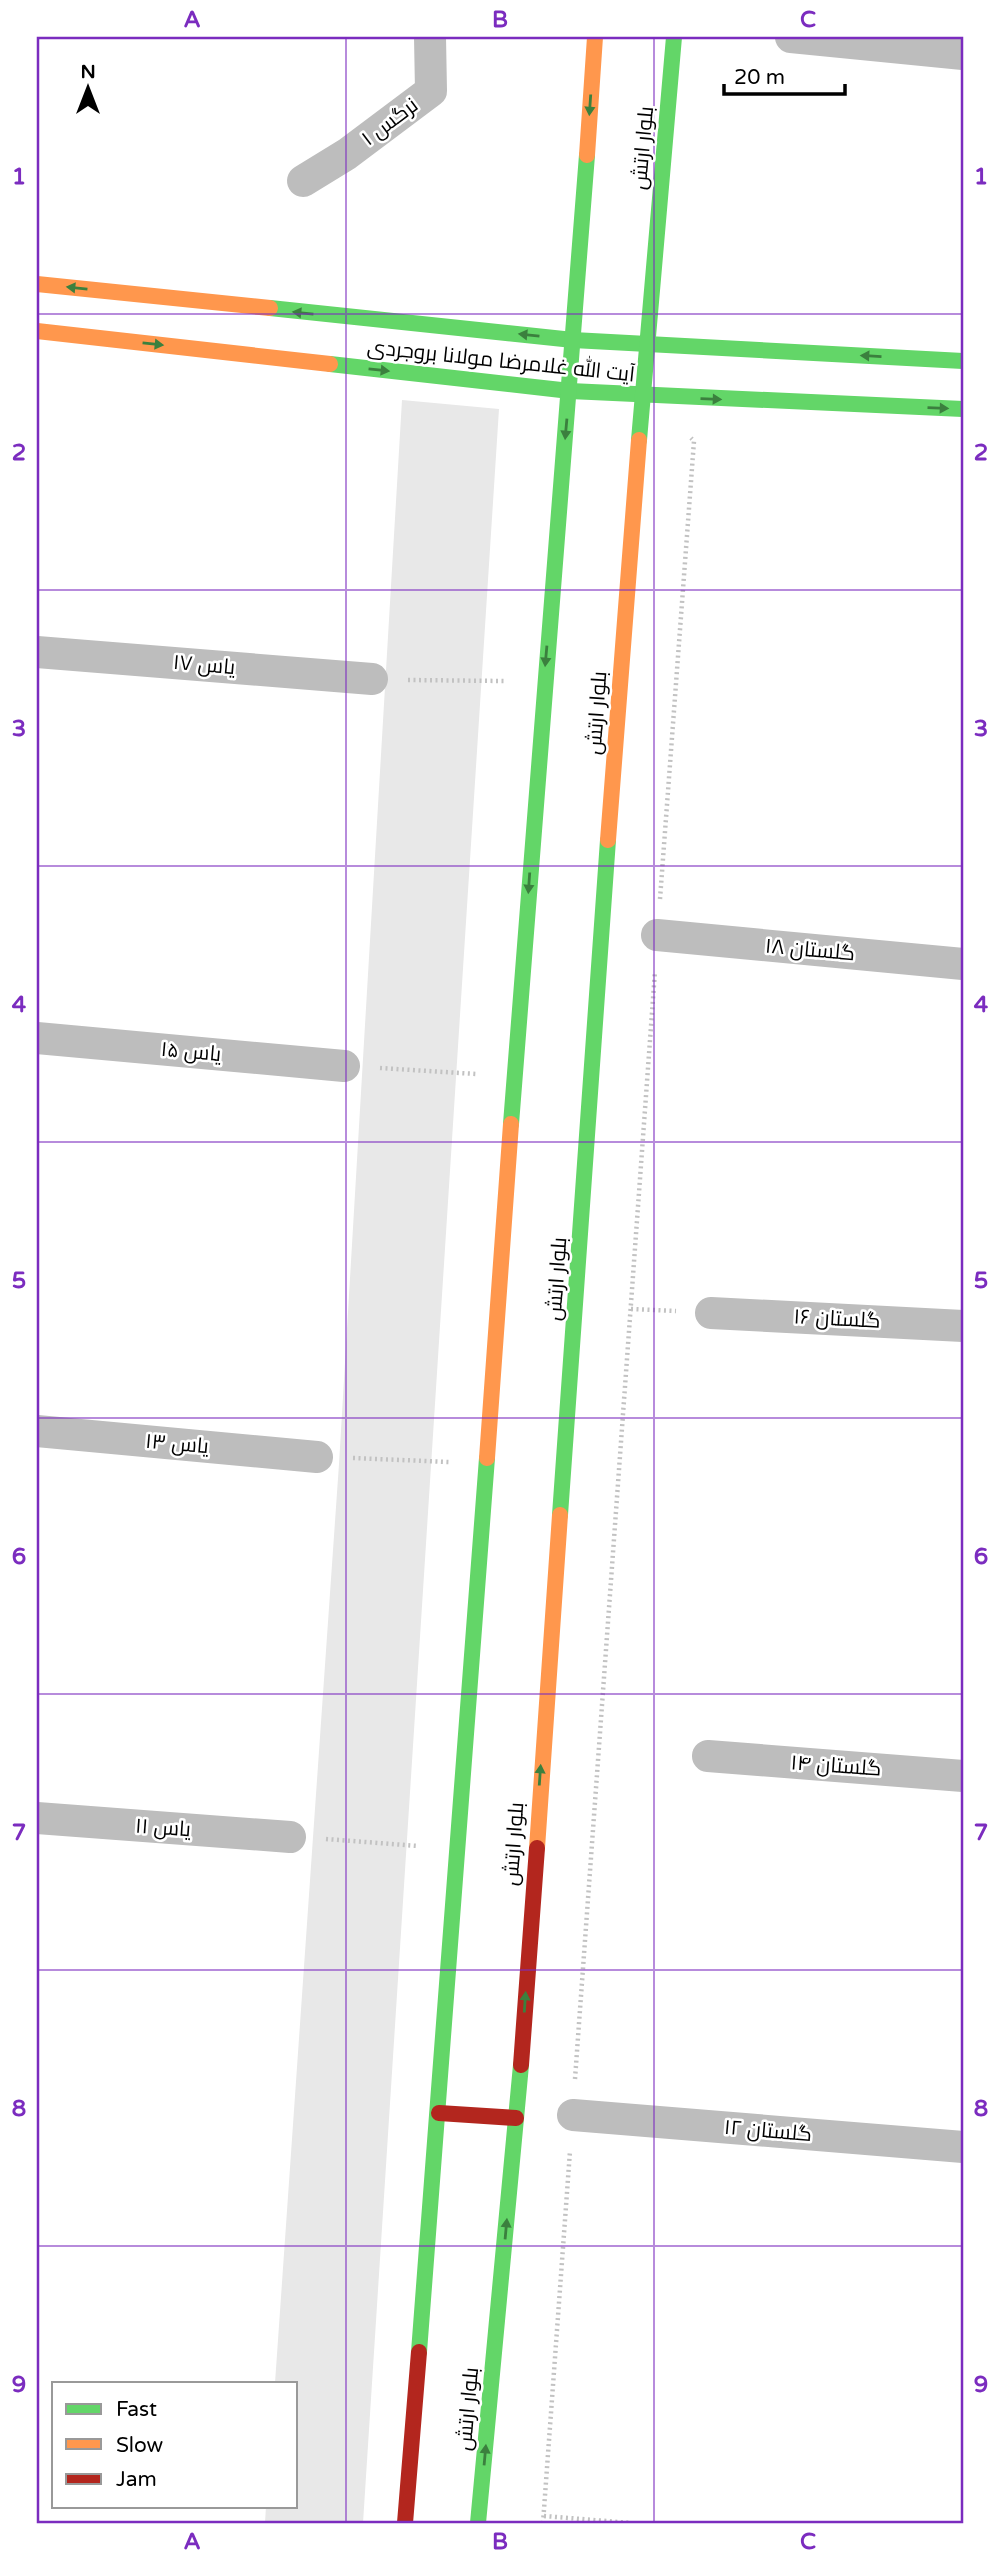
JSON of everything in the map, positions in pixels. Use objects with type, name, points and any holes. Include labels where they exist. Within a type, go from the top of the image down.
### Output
[{"type":"main road","points":[[405,2523],[459,1849],[543,682],[570,391],[595,37]]},
{"type":"main road","name":"بلوار ارتش","points":[[478,2523],[516,2118],[646,345],[674,37]]},
{"type":"main road","name":"آیت الله غلامرضا مولانا بروجردی","points":[[37,284],[573,340],[963,361]]},
{"type":"main road","name":"آیت الله غلامرضا مولانا بروجردی","points":[[37,331],[570,391],[963,409]]},
{"type":"main road","points":[[439,2113],[516,2118]]},
{"type":"street","name":"نرگس ۱","points":[[303,181],[346,154],[431,92],[430,37]]},
{"type":"street","points":[[791,37],[963,54]]},
{"type":"street","name":"یاس ۱۷","points":[[37,652],[372,679]]},
{"type":"street","name":"گلستان ۱۸","points":[[657,936],[963,964]]},
{"type":"street","name":"یاس ۱۵","points":[[37,1038],[344,1066]]},
{"type":"street","name":"گلستان ۱۶","points":[[711,1313],[963,1326]]},
{"type":"street","name":"یاس ۱۳","points":[[37,1431],[317,1457]]},
{"type":"street","name":"گلستان ۱۴","points":[[708,1756],[963,1776]]},
{"type":"street","name":"یاس ۱۱","points":[[37,1818],[290,1837]]},
{"type":"street","name":"گلستان ۱۲","points":[[573,2115],[963,2147]]},
{"type":"path","points":[[543,2523],[694,441],[643,396]]},
{"type":"path","points":[[372,679],[543,682]]},
{"type":"path","points":[[344,1066],[515,1076]]},
{"type":"path","points":[[631,1309],[711,1313]]},
{"type":"path","points":[[317,1457],[487,1463]]},
{"type":"path","points":[[290,1837],[459,1849]]},
{"type":"path","points":[[544,2516],[631,2523]]},
{"type":"shaded area","points":[[402,400],[499,409],[363,2523],[265,2523],[266,2508],[298,2508],[298,2382],[275,2382],[339,1464]]},
{"type":"traffic: fast","points":[[639,440],[674,37]]},
{"type":"traffic: fast","points":[[511,1124],[587,155]]},
{"type":"traffic: fast","points":[[270,308],[573,340],[963,361]]},
{"type":"traffic: fast","points":[[330,364],[570,391],[963,409]]},
{"type":"traffic: fast","points":[[560,1515],[608,840]]},
{"type":"traffic: fast","points":[[419,2352],[487,1458]]},
{"type":"traffic: fast","points":[[478,2523],[521,2065]]},
{"type":"traffic: slow","points":[[587,155],[595,37]]},
{"type":"traffic: slow","points":[[37,284],[270,308]]},
{"type":"traffic: slow","points":[[37,331],[330,364]]},
{"type":"traffic: slow","points":[[608,840],[639,440]]},
{"type":"traffic: slow","points":[[487,1458],[511,1124]]},
{"type":"traffic: slow","points":[[537,1848],[560,1515]]},
{"type":"traffic: jam","points":[[521,2065],[537,1848]]},
{"type":"traffic: jam","points":[[439,2113],[516,2118]]},
{"type":"traffic: jam","points":[[405,2523],[419,2352]]}]
